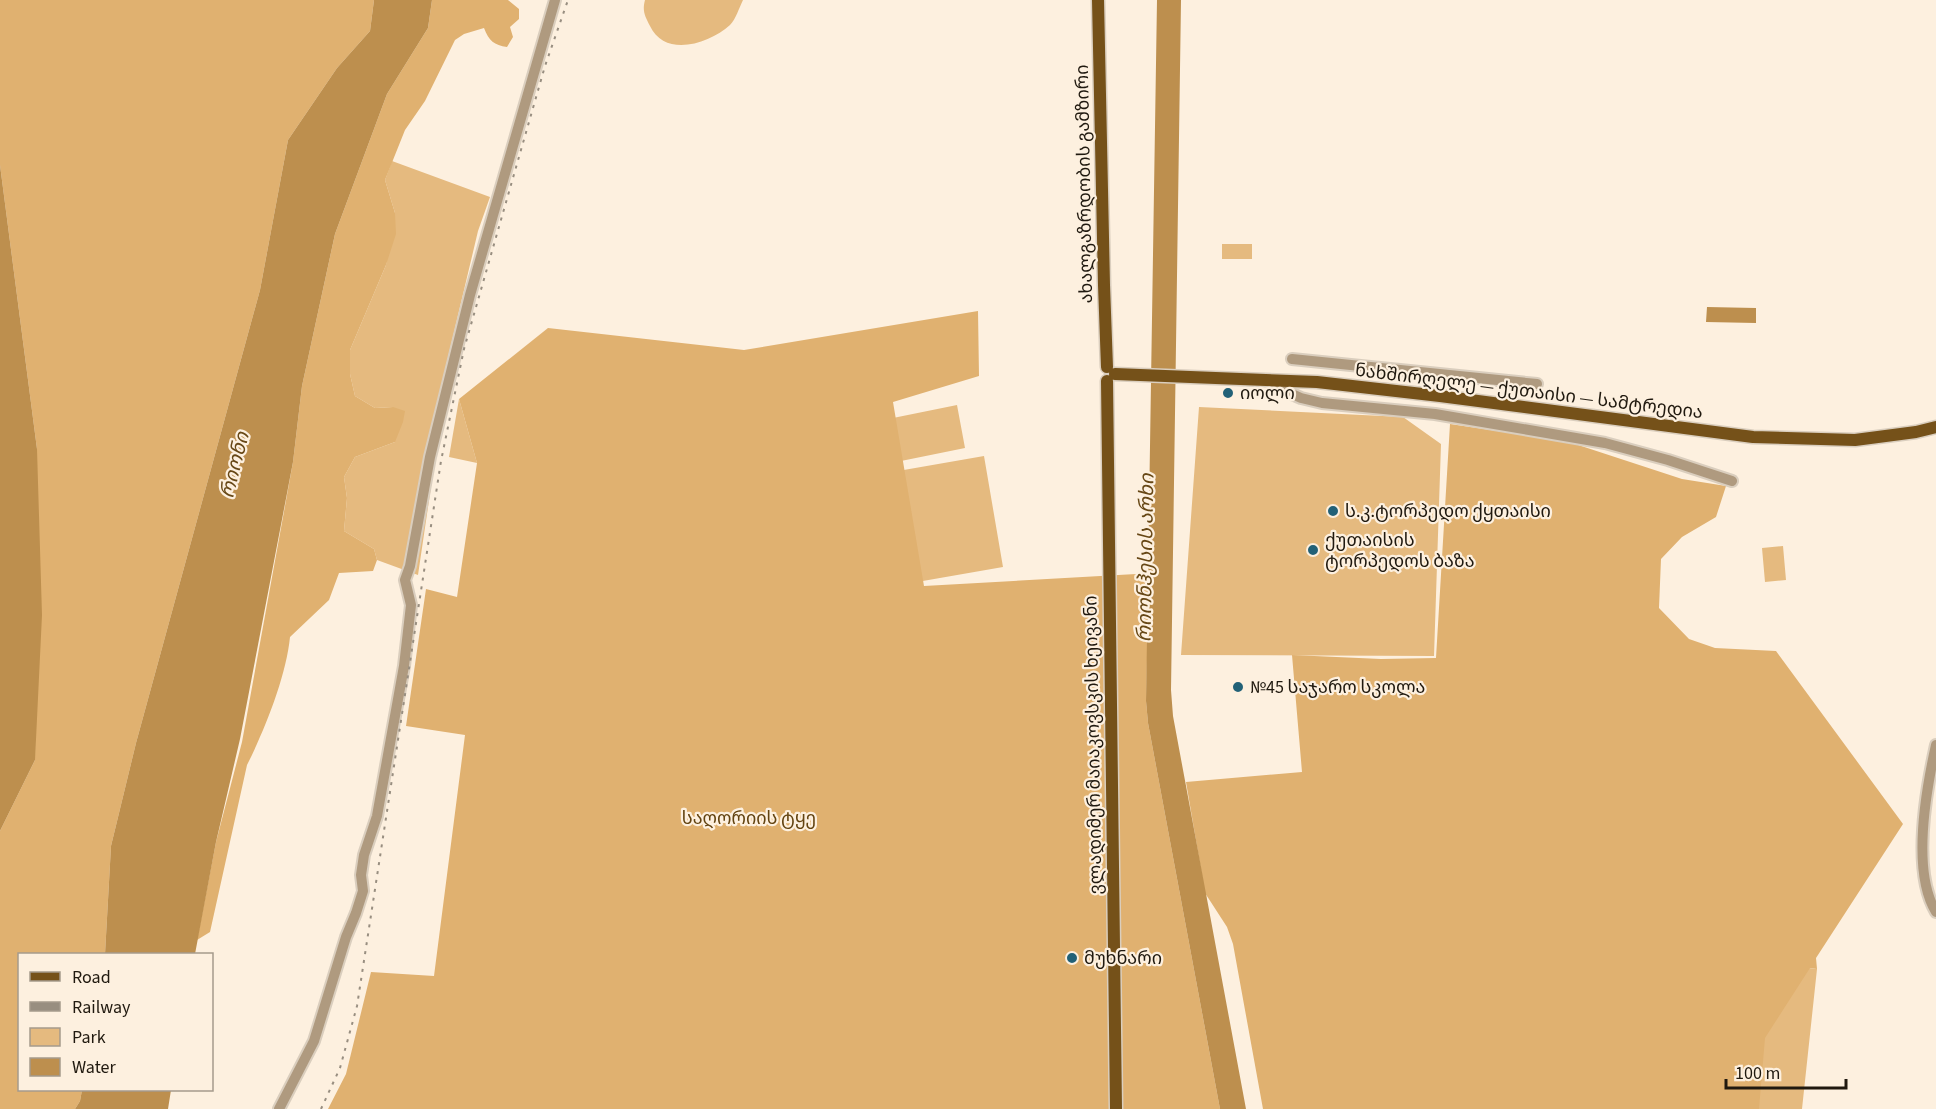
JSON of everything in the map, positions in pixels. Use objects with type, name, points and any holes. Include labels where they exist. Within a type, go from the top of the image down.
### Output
[{"type":"main road","name":"ახალგაზრდობის გამზირი","points":[[1098,0],[1104,285],[1110,374]]},
{"type":"main road","name":"ნახშირღელე — ქუთაისი — სამტრედია","points":[[1110,374],[1317,382],[1753,437],[1855,440],[1936,427]]},
{"type":"main road","name":"ვლადიმერ მაიაკოვსკის ხეივანი","points":[[1110,374],[1116,1109]]},
{"type":"street","points":[[279,1109],[314,1041],[346,937],[357,914],[363,891],[361,875],[364,855],[377,816],[404,666],[411,605],[405,580],[410,566],[429,457],[470,294],[555,0]]},
{"type":"street","points":[[1292,359],[1537,384]]},
{"type":"street","points":[[1275,380],[1283,390],[1301,398],[1322,403],[1426,413],[1605,443],[1732,481]]},
{"type":"street","points":[[1936,746],[1927,785],[1923,818],[1925,876],[1930,902],[1936,912]]},
{"type":"green space","points":[[0,0],[374,0],[370,31],[337,68],[288,140],[260,290],[136,743],[111,846],[105,953],[18,953],[18,1091],[82,1091],[80,1101],[75,1109],[0,1109],[0,831],[35,760],[37,449],[0,165]]},
{"type":"green space","points":[[432,0],[508,0],[519,9],[519,19],[510,27],[513,37],[507,47],[492,42],[484,28],[464,34],[455,40],[425,101],[405,130],[385,180],[395,213],[396,234],[386,265],[350,350],[350,374],[355,396],[375,408],[393,407],[405,411],[395,442],[355,457],[344,477],[347,498],[344,531],[374,549],[377,560],[373,571],[339,573],[329,600],[290,637],[288,653],[274,702],[247,765],[210,932],[197,940],[216,842],[242,742],[293,462],[302,386],[335,234],[387,94],[428,28]]},
{"type":"green space","points":[[645,0],[743,0],[732,23],[721,32],[699,42],[676,45],[657,36],[650,26],[645,16]]},
{"type":"green space","points":[[392,161],[490,197],[478,231],[427,446],[436,453],[418,575],[377,560],[374,549],[344,531],[347,498],[344,477],[355,457],[395,442],[393,407],[375,408],[355,396],[350,374],[350,350],[386,265],[395,213],[385,180]]},
{"type":"green space","points":[[1222,244],[1252,244],[1252,259],[1222,259]]},
{"type":"green space","name":"საღორიის ტყე","points":[[978,311],[979,376],[893,402],[924,586],[1136,574],[1149,576],[1146,701],[1148,723],[1220,1109],[328,1109],[346,1074],[371,972],[434,976],[465,735],[406,726],[426,589],[457,597],[477,463],[459,399],[548,328],[744,350]]},
{"type":"green space","points":[[459,399],[477,463],[449,457]]},
{"type":"green space","points":[[957,405],[965,448],[901,461],[893,418]]},
{"type":"green space","name":"ქუთაისის ტორპედოს ბაზა","points":[[1199,407],[1403,417],[1441,444],[1434,656],[1181,655]]},
{"type":"green space","points":[[1450,424],[1566,441],[1682,479],[1726,486],[1716,517],[1682,537],[1661,559],[1659,608],[1689,639],[1715,648],[1776,651],[1903,824],[1816,958],[1817,969],[1810,968],[1765,1038],[1759,1109],[1263,1109],[1233,944],[1227,927],[1205,893],[1186,782],[1302,772],[1292,655],[1381,659],[1436,658]]},
{"type":"green space","points":[[984,456],[1003,567],[917,582],[898,471]]},
{"type":"green space","points":[[1783,546],[1786,580],[1765,582],[1762,548]]},
{"type":"green space","points":[[1745,960],[1817,969],[1802,1109],[1589,1109]]},
{"type":"water","name":"რიონი","points":[[374,0],[432,0],[428,28],[387,94],[335,234],[302,386],[293,462],[240,739],[216,842],[195,953],[105,953],[111,846],[136,743],[260,290],[288,140],[337,68],[370,31]]},
{"type":"water","points":[[1157,0],[1181,0],[1171,690],[1173,716],[1246,1109],[1220,1109],[1148,723],[1146,701]]},
{"type":"water","points":[[0,165],[37,449],[42,615],[35,760],[0,831]]},
{"type":"water","points":[[1707,307],[1756,308],[1756,323],[1706,322]]},
{"type":"water","points":[[82,1091],[171,1091],[168,1109],[75,1109],[80,1101]]},
{"type":"railway","points":[[321,1109],[340,1068],[357,1006],[441,461],[464,349],[545,66],[568,0]]},
{"type":"place","name":"იოლი","points":[[1228,393]]},
{"type":"place","name":"ს.კ.ტორპედო ქყთაისი","points":[[1333,511]]},
{"type":"place","name":"ქუთაისის ტორპედოს ბაზა","points":[[1313,550]]},
{"type":"place","name":"№45 საჯარო სკოლა","points":[[1238,687]]},
{"type":"place","name":"მუხნარი","points":[[1072,958]]},
{"type":"water label","name":"რიონჰესის არხი","points":[[1145,558]]}]
